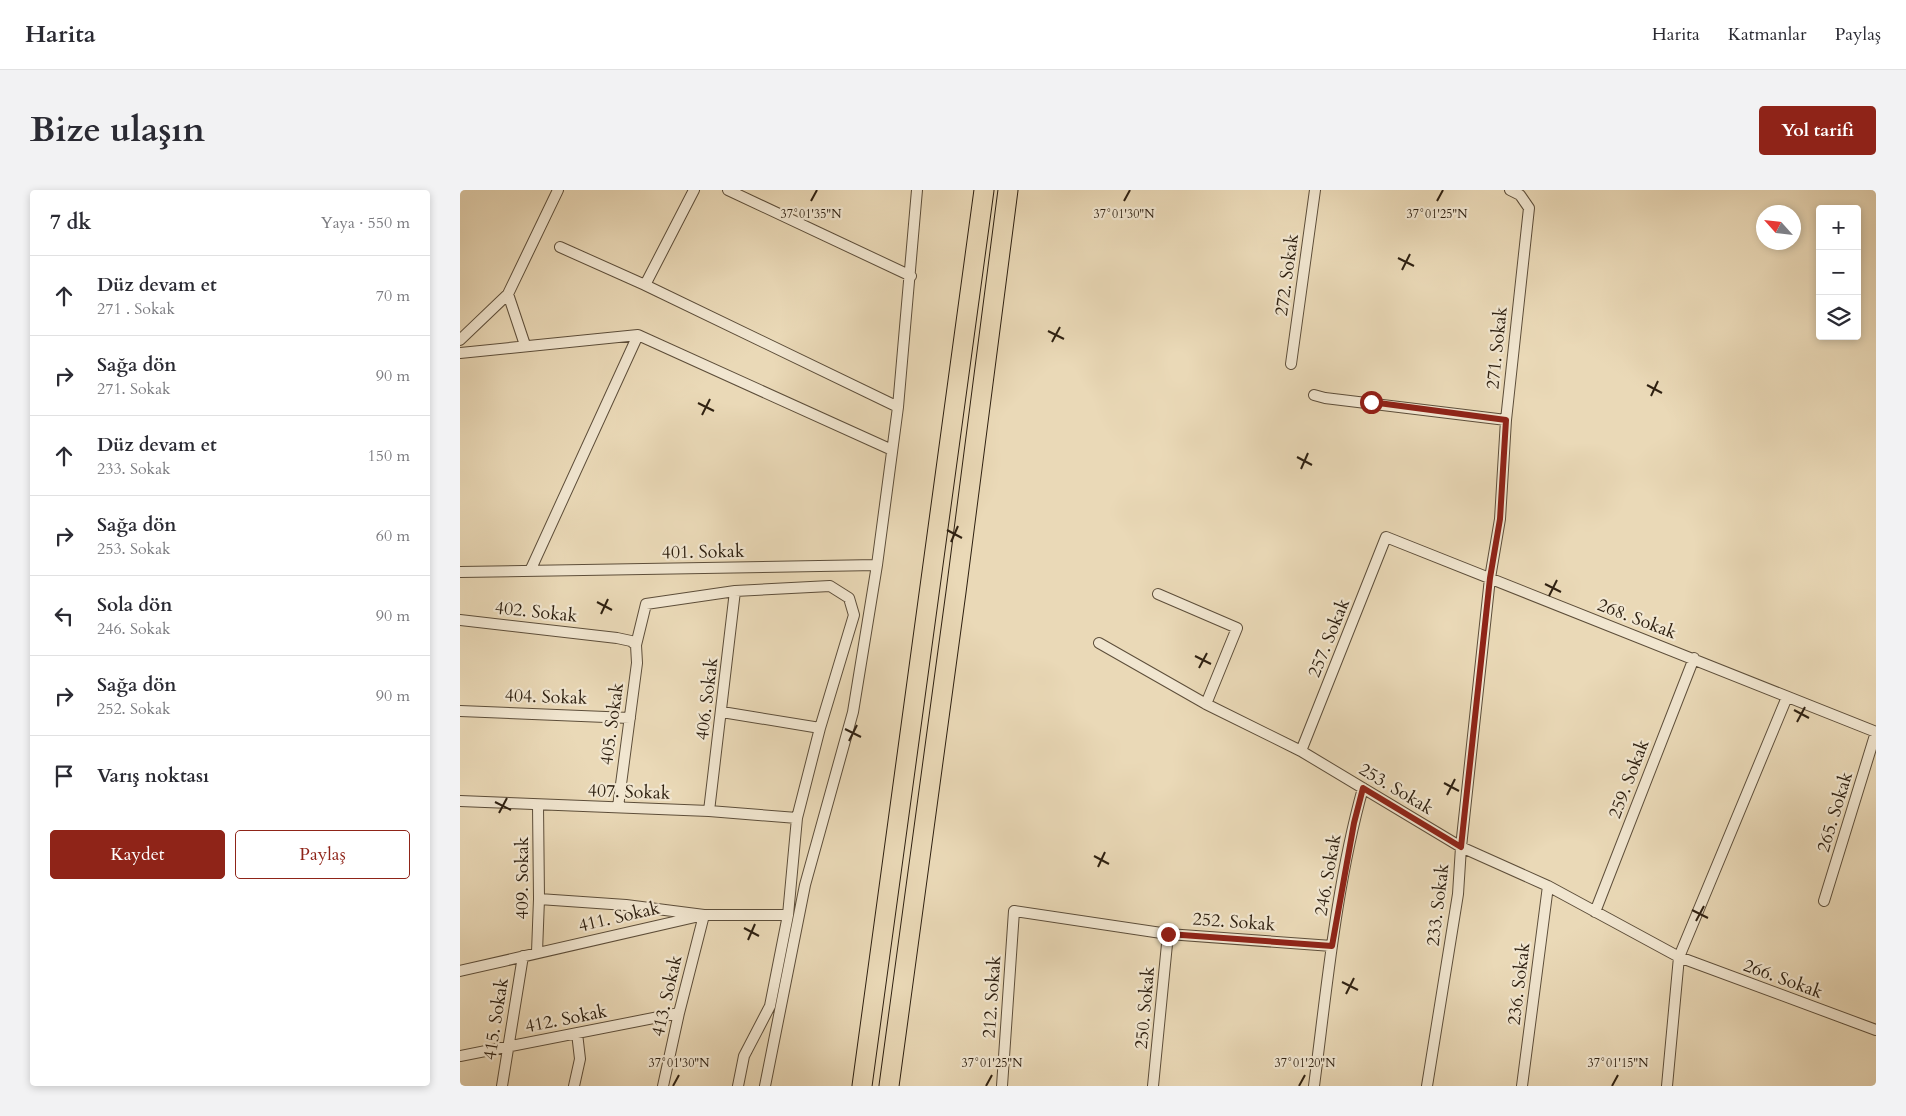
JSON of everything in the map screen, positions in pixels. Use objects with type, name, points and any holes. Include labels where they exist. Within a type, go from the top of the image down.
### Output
[{"type":"highway","points":[[862,1086],[984,190]]},
{"type":"highway","points":[[889,1086],[955,602],[1008,190]]},
{"type":"street","points":[[460,340],[508,294],[558,190]]},
{"type":"street","points":[[645,285],[694,190]]},
{"type":"street","points":[[728,190],[911,276]]},
{"type":"street","points":[[765,1086],[805,885],[853,712],[877,565],[898,407],[911,276],[917,190]]},
{"type":"street","name":"272. Sokak","points":[[1291,364],[1315,190]]},
{"type":"street","name":"271. Sokak","points":[[1490,578],[1500,519],[1506,420],[1529,208],[1520,195],[1510,190]]},
{"type":"street","points":[[560,247],[645,285],[898,407]]},
{"type":"street","points":[[508,294],[525,345]]},
{"type":"street","points":[[460,353],[638,335],[892,450]]},
{"type":"street","points":[[530,571],[638,335]]},
{"type":"street","points":[[1314,395],[1325,398],[1506,420]]},
{"type":"street","name":"268. Sokak","points":[[1386,537],[1876,732]]},
{"type":"street","name":"257. Sokak","points":[[1301,751],[1386,537]]},
{"type":"street","name":"401. Sokak","points":[[460,572],[877,565]]},
{"type":"street","name":"233. Sokak","points":[[1426,1086],[1458,894],[1461,847],[1490,578]]},
{"type":"street","points":[[735,591],[830,586],[849,598],[854,615],[820,728],[797,818],[788,915],[770,1006],[744,1056],[738,1086]]},
{"type":"street","name":"405. Sokak","points":[[618,807],[638,653],[636,646],[646,604],[735,591]]},
{"type":"street","name":"406. Sokak","points":[[709,811],[735,591]]},
{"type":"street","points":[[1158,594],[1237,628],[1206,704]]},
{"type":"street","name":"402. Sokak","points":[[460,620],[625,639],[636,646]]},
{"type":"street","name":"253. Sokak","points":[[1099,643],[1206,704],[1301,751],[1461,847],[1548,886],[1679,957]]},
{"type":"street","name":"259. Sokak","points":[[1595,912],[1694,658]]},
{"type":"street","points":[[1667,1086],[1679,957],[1788,697]]},
{"type":"street","name":"404. Sokak","points":[[460,711],[630,718]]},
{"type":"street","points":[[722,712],[820,728]]},
{"type":"street","name":"265. Sokak","points":[[1824,901],[1876,732]]},
{"type":"street","name":"246. Sokak","points":[[1314,1086],[1332,946],[1354,823],[1363,788]]},
{"type":"street","name":"407. Sokak","points":[[460,801],[709,811],[797,818]]},
{"type":"street","name":"409. Sokak","points":[[536,952],[539,898],[538,805]]},
{"type":"street","name":"236. Sokak","points":[[1522,1086],[1548,886]]},
{"type":"street","points":[[539,898],[626,905],[704,915]]},
{"type":"street","name":"252. Sokak","points":[[1014,910],[1168,934],[1332,946]]},
{"type":"street","name":"212. Sokak","points":[[1002,1086],[1014,910]]},
{"type":"street","name":"411. Sokak","points":[[460,971],[536,952],[704,915],[788,915]]},
{"type":"street","name":"413. Sokak","points":[[663,1086],[704,915]]},
{"type":"street","name":"250. Sokak","points":[[1153,1086],[1168,934]]},
{"type":"street","name":"415. Sokak","points":[[502,1086],[523,956]]},
{"type":"street","name":"266. Sokak","points":[[1679,957],[1876,1030]]},
{"type":"street","name":"412. Sokak","points":[[460,1056],[679,1013]]},
{"type":"street","points":[[574,1086],[580,1059],[577,1033]]},
{"type":"route","points":[[1168,934],[1332,946],[1354,823],[1363,788],[1461,847],[1490,578],[1500,519],[1506,420],[1371,402]]}]
